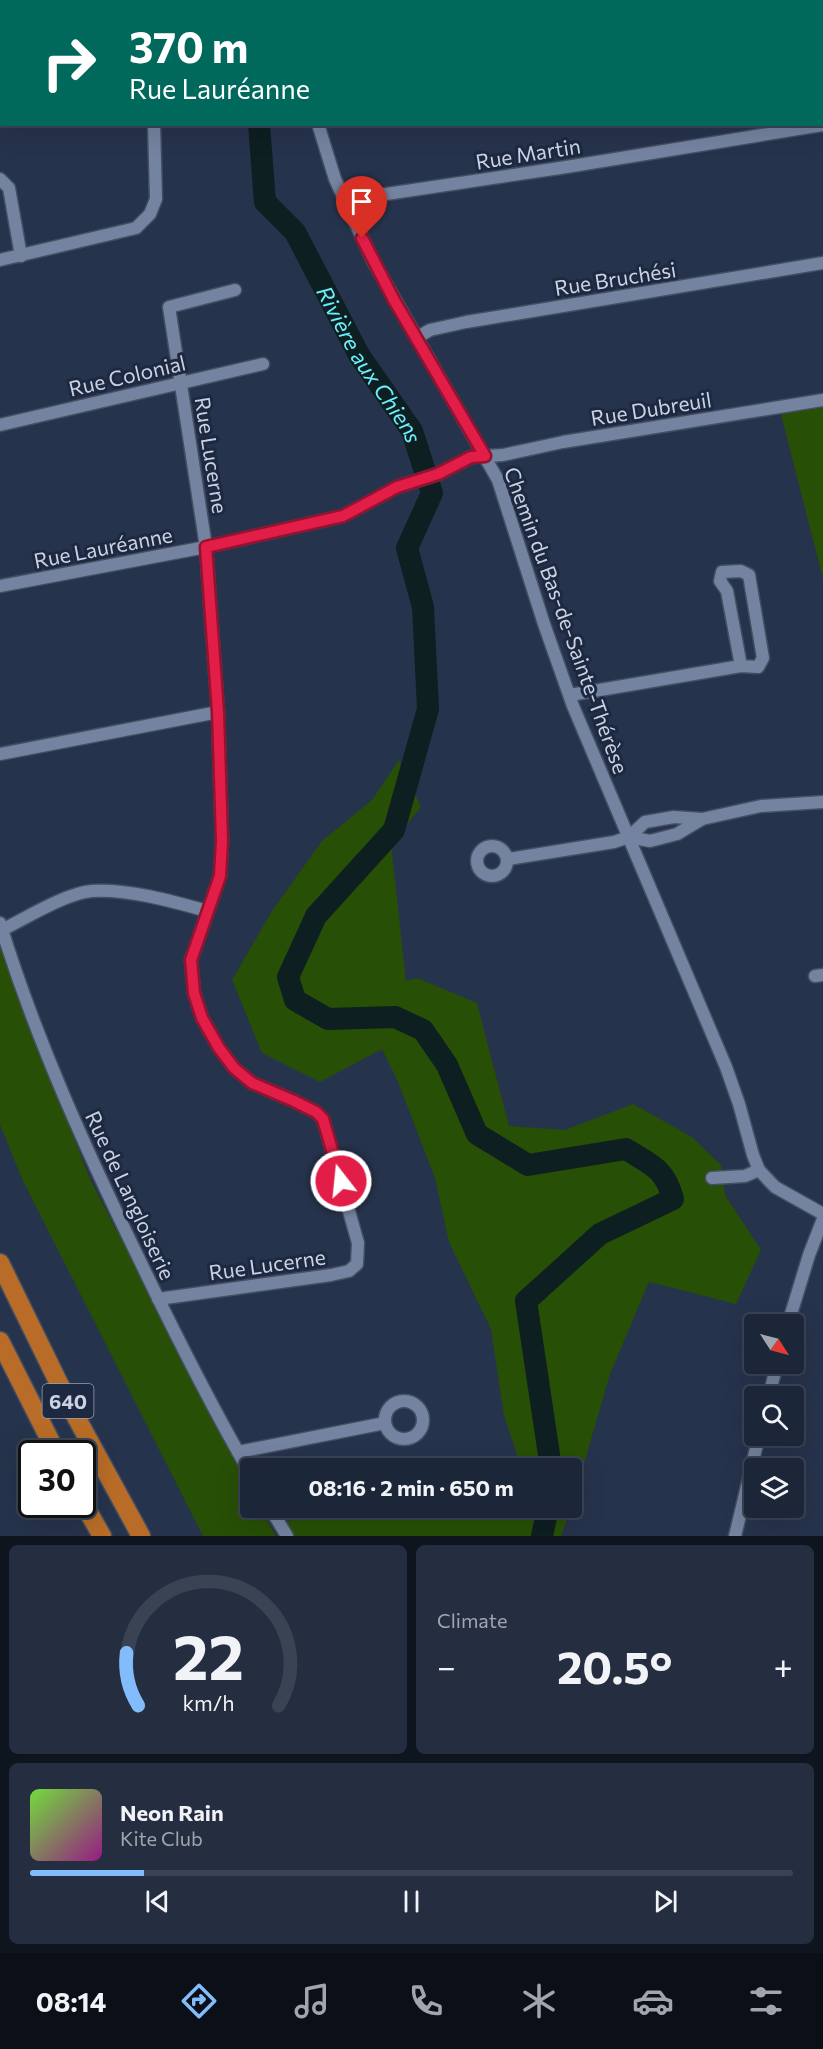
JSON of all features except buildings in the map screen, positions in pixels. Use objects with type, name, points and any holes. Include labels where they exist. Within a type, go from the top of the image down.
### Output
[{"type":"highway","name":"640","points":[[0,1263],[74,1413],[141,1536]]},
{"type":"highway","name":"640","points":[[0,1341],[50,1440]]},
{"type":"highway","points":[[92,1518],[102,1536]]},
{"type":"street","points":[[0,260],[136,228],[150,214],[156,199],[154,126]]},
{"type":"street","name":"Chemin du Bas-de-Sainte-Thérèse","points":[[319,126],[331,169],[374,261],[485,456],[503,492],[544,624],[570,696],[730,1076],[759,1170],[775,1187],[823,1217],[791,1314]]},
{"type":"street","name":"Rue Martin","points":[[345,203],[366,197],[817,126]]},
{"type":"street","points":[[0,179],[9,188],[21,256]]},
{"type":"street","name":"Rue Bruchési","points":[[416,338],[429,330],[475,321],[823,263]]},
{"type":"street","name":"Rue Lucerne","points":[[158,1299],[331,1275],[349,1271],[357,1264],[358,1244],[323,1119],[316,1112],[252,1083],[234,1068],[219,1048],[202,1018],[194,993],[191,960],[220,876],[222,841],[218,712],[206,547],[169,307],[235,290]]},
{"type":"street","name":"Rue Colonial","points":[[0,425],[263,364]]},
{"type":"street","name":"Rue Dubreuil","points":[[485,456],[823,400]]},
{"type":"street","name":"Rue Lauréanne","points":[[0,586],[206,547],[343,516],[397,487],[438,474],[471,457],[485,456]]},
{"type":"street","points":[[570,696],[581,692],[741,666],[758,667],[763,658],[749,575],[741,571],[722,572],[720,581],[727,591],[741,666]]},
{"type":"street","points":[[0,754],[218,712]]},
{"type":"street","points":[[508,859],[614,842],[628,837],[645,822],[674,817],[702,819],[761,806],[823,802]]},
{"type":"street","points":[[628,837],[650,842],[677,834],[702,819]]},
{"type":"street","points":[[1,927],[91,891],[163,899],[207,911]]},
{"type":"street","name":"Rue de Langloiserie","points":[[1,927],[44,1049],[96,1171],[158,1299],[241,1458]]},
{"type":"street","points":[[712,1178],[745,1176],[759,1170]]},
{"type":"street","points":[[238,1452],[385,1423]]},
{"type":"street","points":[[735,1536],[757,1446]]},
{"type":"street","points":[[276,1518],[287,1536]]},
{"type":"green space","points":[[823,407],[823,579],[781,414]]},
{"type":"green space","points":[[399,760],[421,807],[391,844],[406,981],[417,978],[477,1003],[509,1126],[565,1130],[633,1104],[692,1137],[721,1165],[725,1195],[761,1250],[736,1304],[649,1282],[610,1374],[582,1471],[582,1458],[516,1458],[517,1454],[504,1416],[491,1329],[449,1242],[435,1178],[398,1082],[382,1049],[320,1082],[262,1053],[232,980],[272,911],[322,841],[372,800]]},
{"type":"green space","points":[[0,939],[42,1057],[90,1179],[240,1470],[240,1518],[266,1518],[276,1536],[203,1536],[23,1181],[0,1125]]},
{"type":"green space","points":[[299,1518],[567,1518],[561,1536],[286,1536],[279,1524]]},
{"type":"waterway","name":"Rivière aux Chiens","points":[[259,126],[265,202],[295,232],[359,355],[412,431],[432,493],[407,548],[423,607],[428,709],[394,830],[316,916],[288,977],[295,1000],[328,1019],[395,1017],[423,1030],[447,1065],[477,1134],[528,1165],[626,1149],[656,1168],[666,1180],[673,1199],[600,1234],[526,1301],[550,1458]]},
{"type":"waterway","name":"Rivière aux Chiens","points":[[542,1536],[546,1518]]},
{"type":"route","points":[[341,1181],[323,1119],[316,1112],[252,1083],[234,1068],[219,1048],[202,1018],[194,993],[191,960],[220,876],[222,841],[218,712],[206,547],[343,516],[397,487],[438,474],[471,457],[485,456],[394,300],[362,238]]}]
